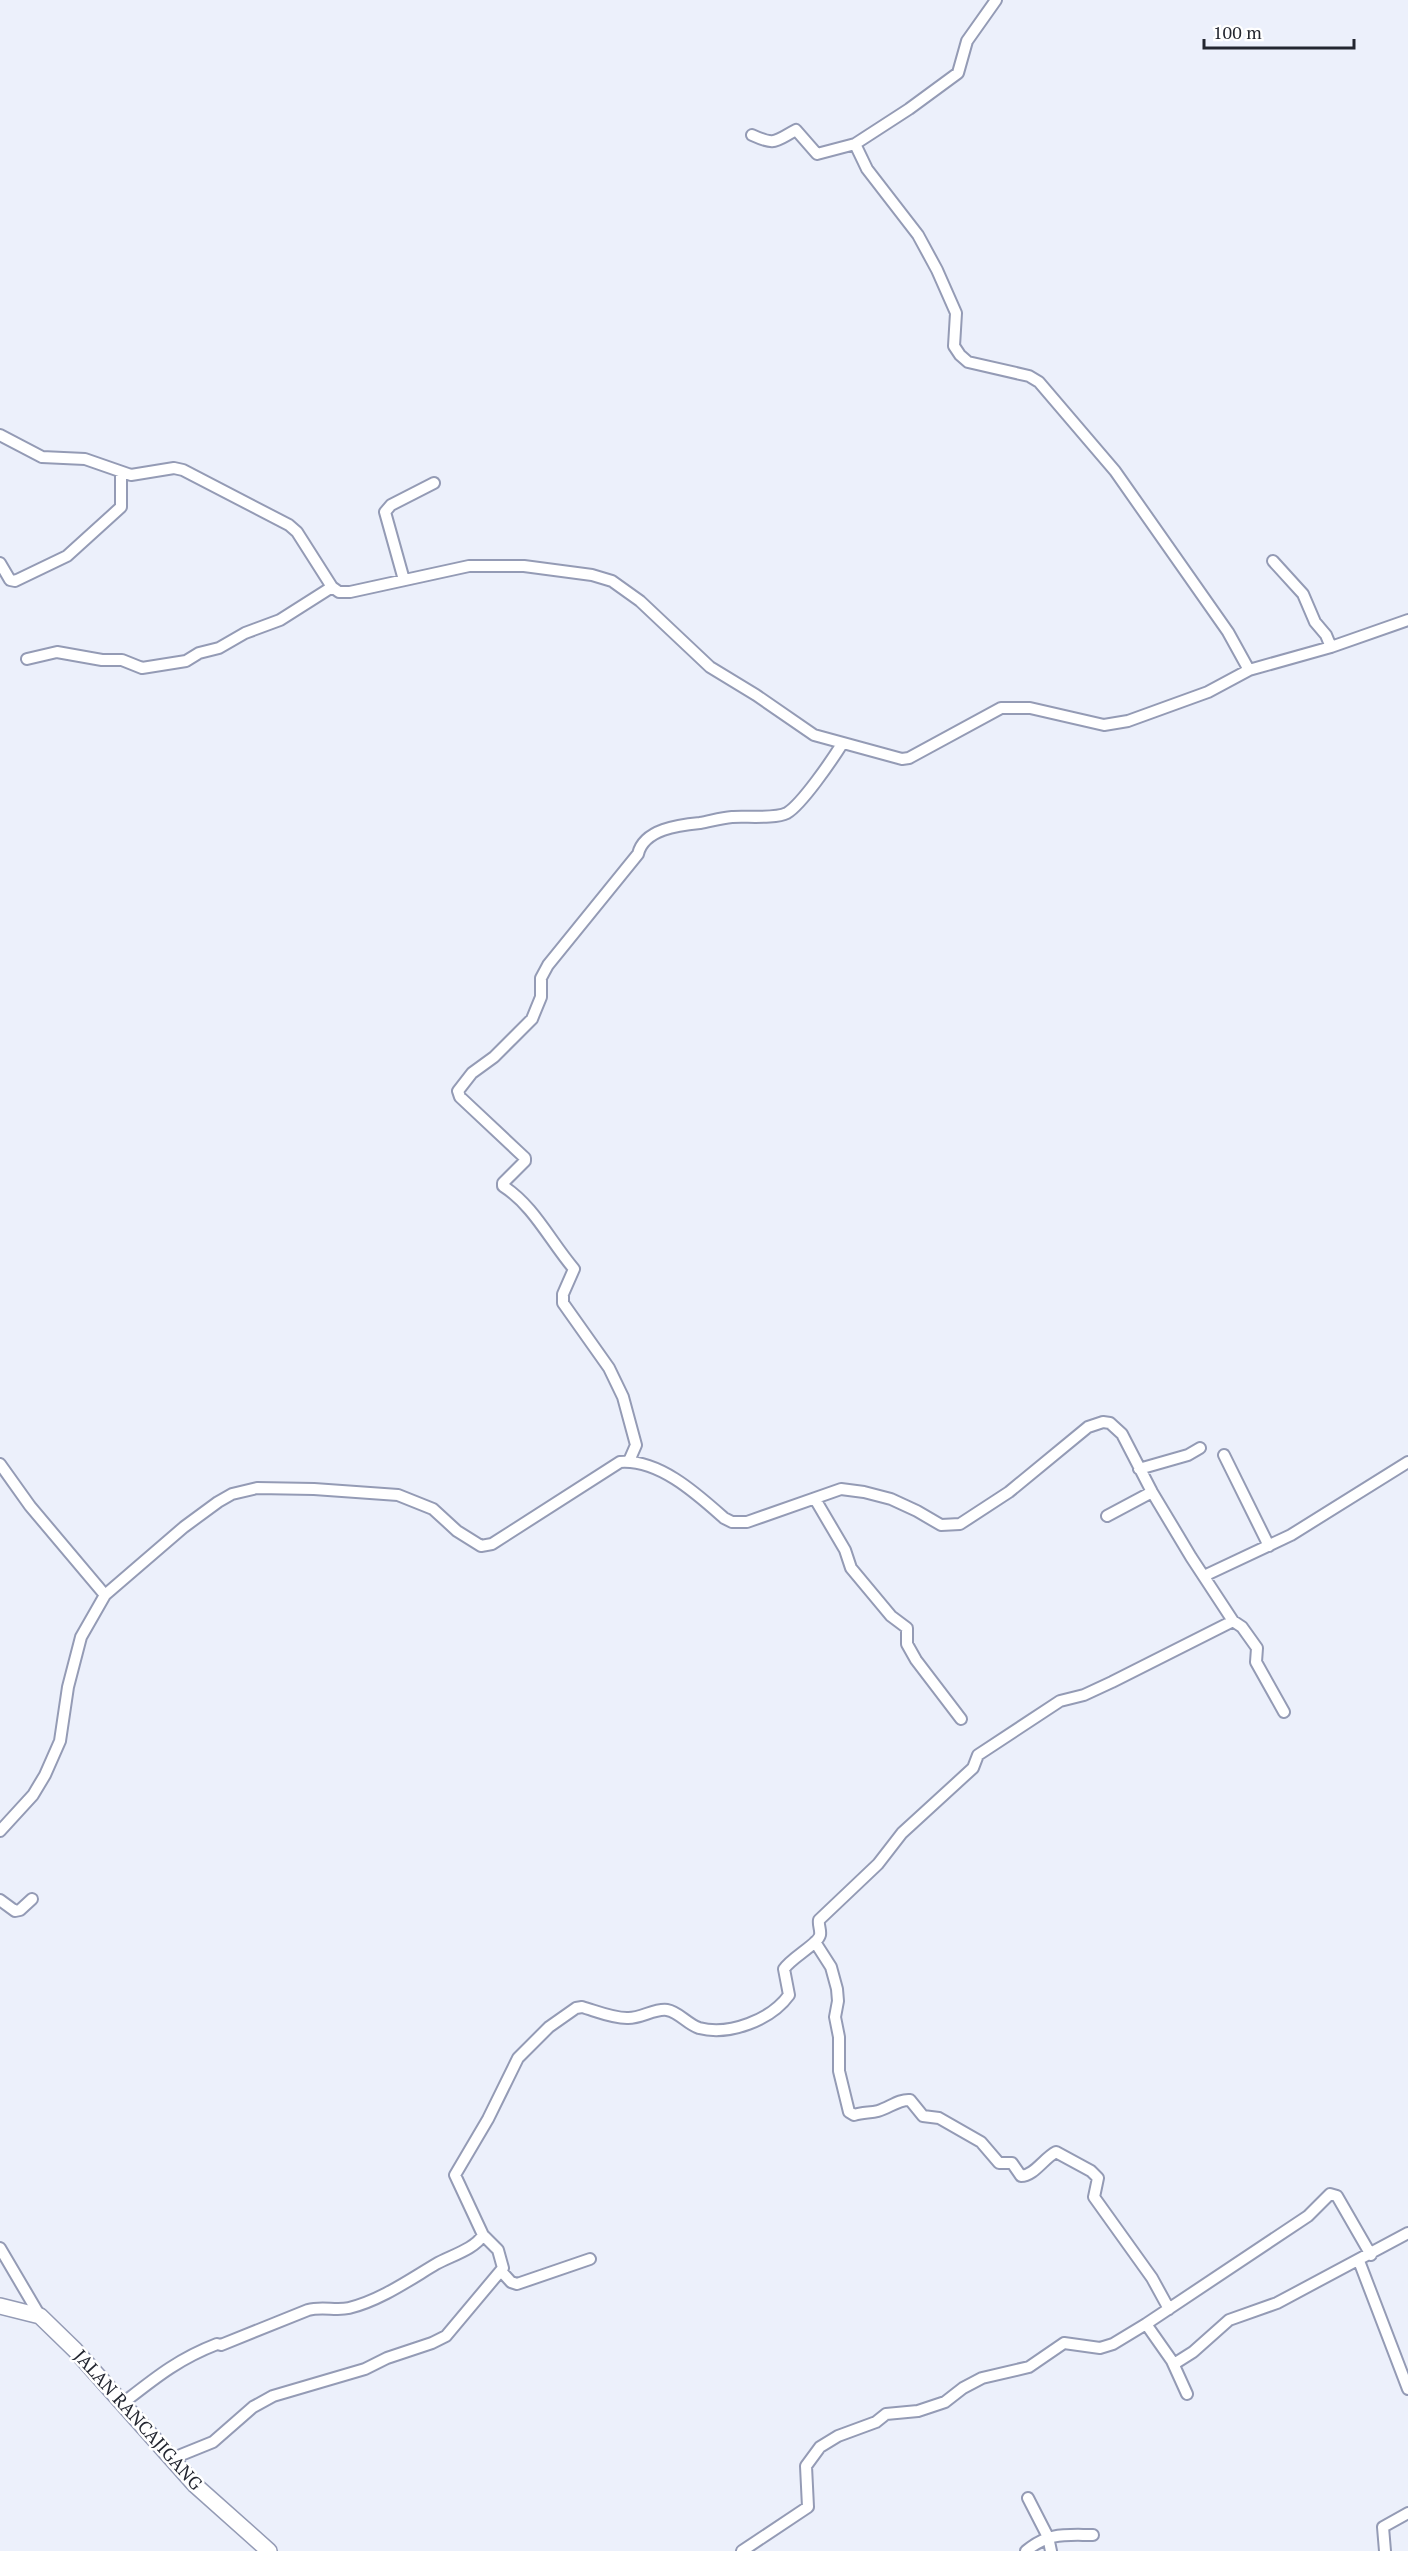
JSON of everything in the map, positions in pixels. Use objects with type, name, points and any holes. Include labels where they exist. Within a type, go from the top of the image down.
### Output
[{"type":"main road","points":[[0,2306],[40,2316]]},
{"type":"main road","name":"JALAN RANCAJIGANG","points":[[40,2316],[75,2350],[195,2485],[269,2551]]},
{"type":"street","points":[[752,135],[776,143],[796,129],[817,154],[855,144],[909,109],[958,73],[967,41],[996,0]]},
{"type":"street","points":[[855,144],[867,169],[918,235],[937,270],[956,314],[954,346],[960,355],[968,362],[1029,376],[1039,382],[1115,471],[1228,632],[1249,670]]},
{"type":"street","points":[[0,435],[42,457],[85,459],[121,472],[140,475],[178,468],[246,501],[297,532],[332,587],[339,592],[350,592],[470,566],[524,566],[592,575],[612,581],[640,602],[710,667],[814,735],[902,759],[909,758],[1001,708],[1030,708],[1104,725],[1128,721],[1208,692],[1249,670],[1330,647],[1408,620]]},
{"type":"street","points":[[0,563],[10,580],[15,581],[67,556],[120,507],[121,472]]},
{"type":"street","points":[[404,580],[385,512],[391,505],[434,483]]},
{"type":"street","points":[[1273,561],[1303,594],[1315,622],[1326,635],[1330,647]]},
{"type":"street","points":[[27,659],[57,652],[102,660],[122,660],[142,668],[186,661],[199,653],[219,648],[245,633],[280,620],[332,587]]},
{"type":"street","points":[[629,1461],[636,1445],[623,1397],[609,1368],[563,1303],[563,1294],[574,1269],[546,1235],[538,1219],[517,1195],[503,1186],[503,1183],[525,1161],[525,1158],[460,1097],[458,1091],[472,1072],[494,1057],[528,1024],[538,1007],[541,997],[541,978],[548,965],[638,854],[640,845],[647,838],[681,824],[730,817],[784,814],[793,808],[815,782],[842,744]]},
{"type":"street","points":[[0,1831],[33,1795],[45,1775],[60,1741],[68,1687],[81,1637],[105,1595],[183,1527],[232,1494],[257,1488],[315,1489],[398,1495],[433,1509],[457,1531],[481,1546],[492,1544],[620,1462],[629,1461],[639,1462],[678,1481],[732,1522],[747,1522],[841,1489],[864,1492],[905,1504],[941,1525],[960,1524],[1009,1492],[1088,1427],[1103,1422],[1115,1426],[1122,1434],[1152,1492],[1204,1576],[1233,1621],[1242,1627],[1257,1648],[1256,1662],[1284,1712]]},
{"type":"street","points":[[1140,1469],[1188,1455],[1200,1449]]},
{"type":"street","points":[[1224,1455],[1269,1546]]},
{"type":"street","points":[[1204,1576],[1291,1535],[1408,1462]]},
{"type":"street","points":[[0,1464],[30,1506],[105,1595]]},
{"type":"street","points":[[1107,1516],[1152,1492]]},
{"type":"street","points":[[815,1498],[845,1551],[851,1568],[891,1616],[907,1628],[907,1644],[916,1660],[961,1719]]},
{"type":"street","points":[[171,2458],[213,2442],[253,2407],[273,2396],[364,2369],[446,2336],[504,2265],[492,2243],[483,2235],[455,2175],[484,2128],[518,2058],[549,2027],[576,2008],[582,2007],[627,2019],[665,2009],[700,2028],[747,2026],[786,2000],[789,1995],[785,1966],[820,1935],[819,1920],[878,1864],[902,1833],[973,1768],[976,1757],[990,1745],[1060,1701],[1084,1695],[1233,1621]]},
{"type":"street","points":[[0,1900],[15,1911],[20,1910],[32,1899]]},
{"type":"street","points":[[815,1941],[831,1967],[837,1989],[838,2001],[835,2017],[839,2037],[839,2071],[849,2112],[854,2115],[866,2111],[875,2112],[907,2099],[923,2115],[939,2118],[981,2142],[999,2163],[1012,2163],[1021,2176],[1028,2175],[1056,2152],[1091,2171],[1098,2178],[1094,2198],[1152,2278],[1169,2309]]},
{"type":"street","points":[[742,2551],[808,2507],[806,2466],[820,2447],[838,2436],[876,2422],[886,2414],[918,2411],[945,2402],[963,2388],[982,2378],[1029,2367],[1064,2343],[1100,2348],[1113,2344],[1308,2216],[1330,2194],[1337,2196],[1371,2255]]},
{"type":"street","points":[[1174,2364],[1193,2352],[1229,2320],[1240,2314],[1272,2305],[1371,2255],[1408,2233]]},
{"type":"street","points":[[123,2403],[165,2369],[189,2354],[217,2344],[221,2345],[308,2310],[340,2309],[360,2304],[412,2280],[434,2265],[478,2242],[483,2235]]},
{"type":"street","points":[[0,2248],[40,2316]]},
{"type":"street","points":[[501,2271],[517,2284],[590,2259]]},
{"type":"street","points":[[1359,2261],[1408,2389]]},
{"type":"street","points":[[1146,2324],[1174,2364],[1187,2394]]},
{"type":"street","points":[[1028,2498],[1048,2536],[1051,2551]]},
{"type":"street","points":[[1385,2551],[1383,2527],[1408,2513]]},
{"type":"street","points":[[1026,2551],[1048,2536],[1093,2535]]}]
